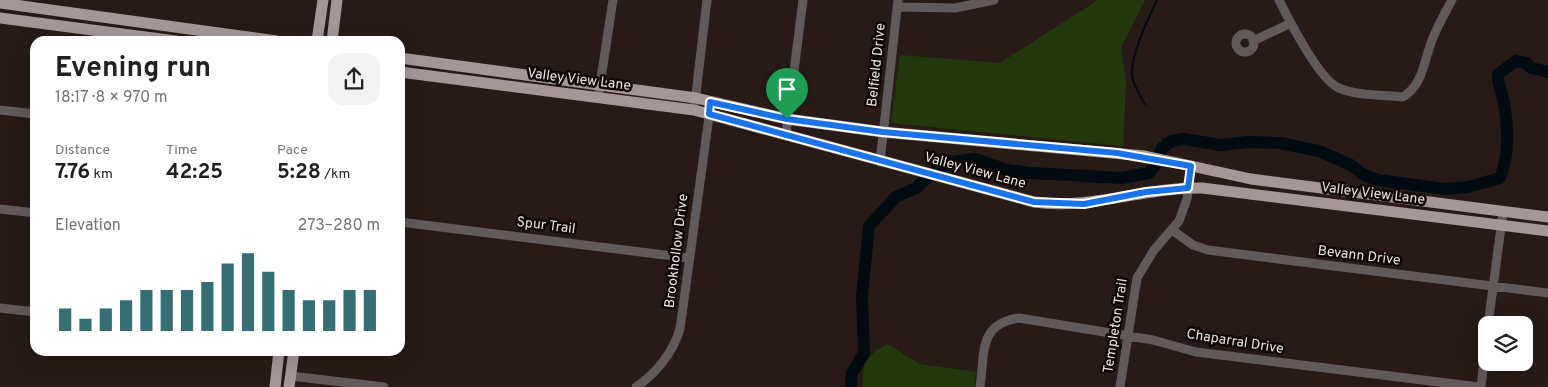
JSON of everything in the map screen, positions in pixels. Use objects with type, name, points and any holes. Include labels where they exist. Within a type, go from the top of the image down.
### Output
[{"type":"main road","points":[[318,36],[323,0]]},
{"type":"main road","points":[[333,36],[337,0]]},
{"type":"main road","points":[[0,3],[200,36]]},
{"type":"main road","points":[[0,18],[138,36]]},
{"type":"main road","name":"Valley View Lane","points":[[405,59],[696,98],[787,119],[883,132],[1145,156],[1251,179],[1548,217]]},
{"type":"main road","name":"Valley View Lane","points":[[405,73],[694,110],[1028,201],[1069,205],[1182,188],[1234,191],[1548,231]]},
{"type":"main road","points":[[275,387],[278,356]]},
{"type":"main road","points":[[290,381],[293,356]]},
{"type":"street","points":[[598,98],[612,0]]},
{"type":"street","points":[[694,110],[708,0]]},
{"type":"street","points":[[786,134],[803,0]]},
{"type":"street","points":[[898,4],[955,8],[994,0]]},
{"type":"street","points":[[1279,0],[1323,74],[1336,87],[1348,91],[1403,97],[1413,91],[1418,83],[1430,46],[1452,0]]},
{"type":"street","name":"Belfield Drive","points":[[880,162],[898,4]]},
{"type":"street","points":[[1254,41],[1291,23]]},
{"type":"street","name":"Brookhollow Drive","points":[[636,387],[664,361],[676,341],[683,318],[710,102]]},
{"type":"street","points":[[0,110],[30,113]]},
{"type":"street","name":"Templeton Trail","points":[[1120,387],[1126,336],[1137,278],[1154,250],[1172,230],[1185,208],[1182,188],[1191,166]]},
{"type":"street","points":[[0,209],[30,212]]},
{"type":"street","points":[[1489,316],[1503,212]]},
{"type":"street","name":"Spur Trail","points":[[405,223],[689,258]]},
{"type":"street","name":"Bevann Drive","points":[[1172,230],[1193,245],[1208,250],[1548,293]]},
{"type":"street","points":[[0,308],[30,311]]},
{"type":"street","name":"Chaparral Drive","points":[[980,387],[988,333],[998,324],[1019,318],[1153,340],[1196,352],[1480,387]]},
{"type":"street","points":[[1480,387],[1482,371]]},
{"type":"street","points":[[290,381],[384,387]]},
{"type":"green space","points":[[1098,0],[1145,0],[1121,47],[1126,83],[1123,146],[891,123],[900,55],[1000,63]]},
{"type":"green space","points":[[887,344],[920,364],[976,372],[974,387],[863,387],[863,372],[867,361],[874,352]]},
{"type":"waterway","points":[[1145,104],[1134,84],[1132,71],[1138,44],[1157,0]]},
{"type":"waterway","points":[[851,387],[852,373],[864,353],[862,296],[869,226],[896,197],[916,188],[936,170],[952,162],[975,159],[1007,170],[1122,178],[1149,173],[1154,167],[1162,148],[1172,141],[1183,139],[1221,145],[1248,142],[1280,143],[1319,151],[1351,165],[1364,175],[1378,180],[1445,189],[1468,187],[1500,178],[1503,169],[1507,132],[1498,74],[1516,61],[1526,63],[1531,68],[1548,72]]},
{"type":"waterway","points":[[1163,139],[1167,144]]},
{"type":"route","points":[[710,102],[787,119],[959,140],[1145,156],[1191,166],[1188,188],[1146,192],[1084,204],[1050,204],[1021,200],[709,114],[710,102]]}]
